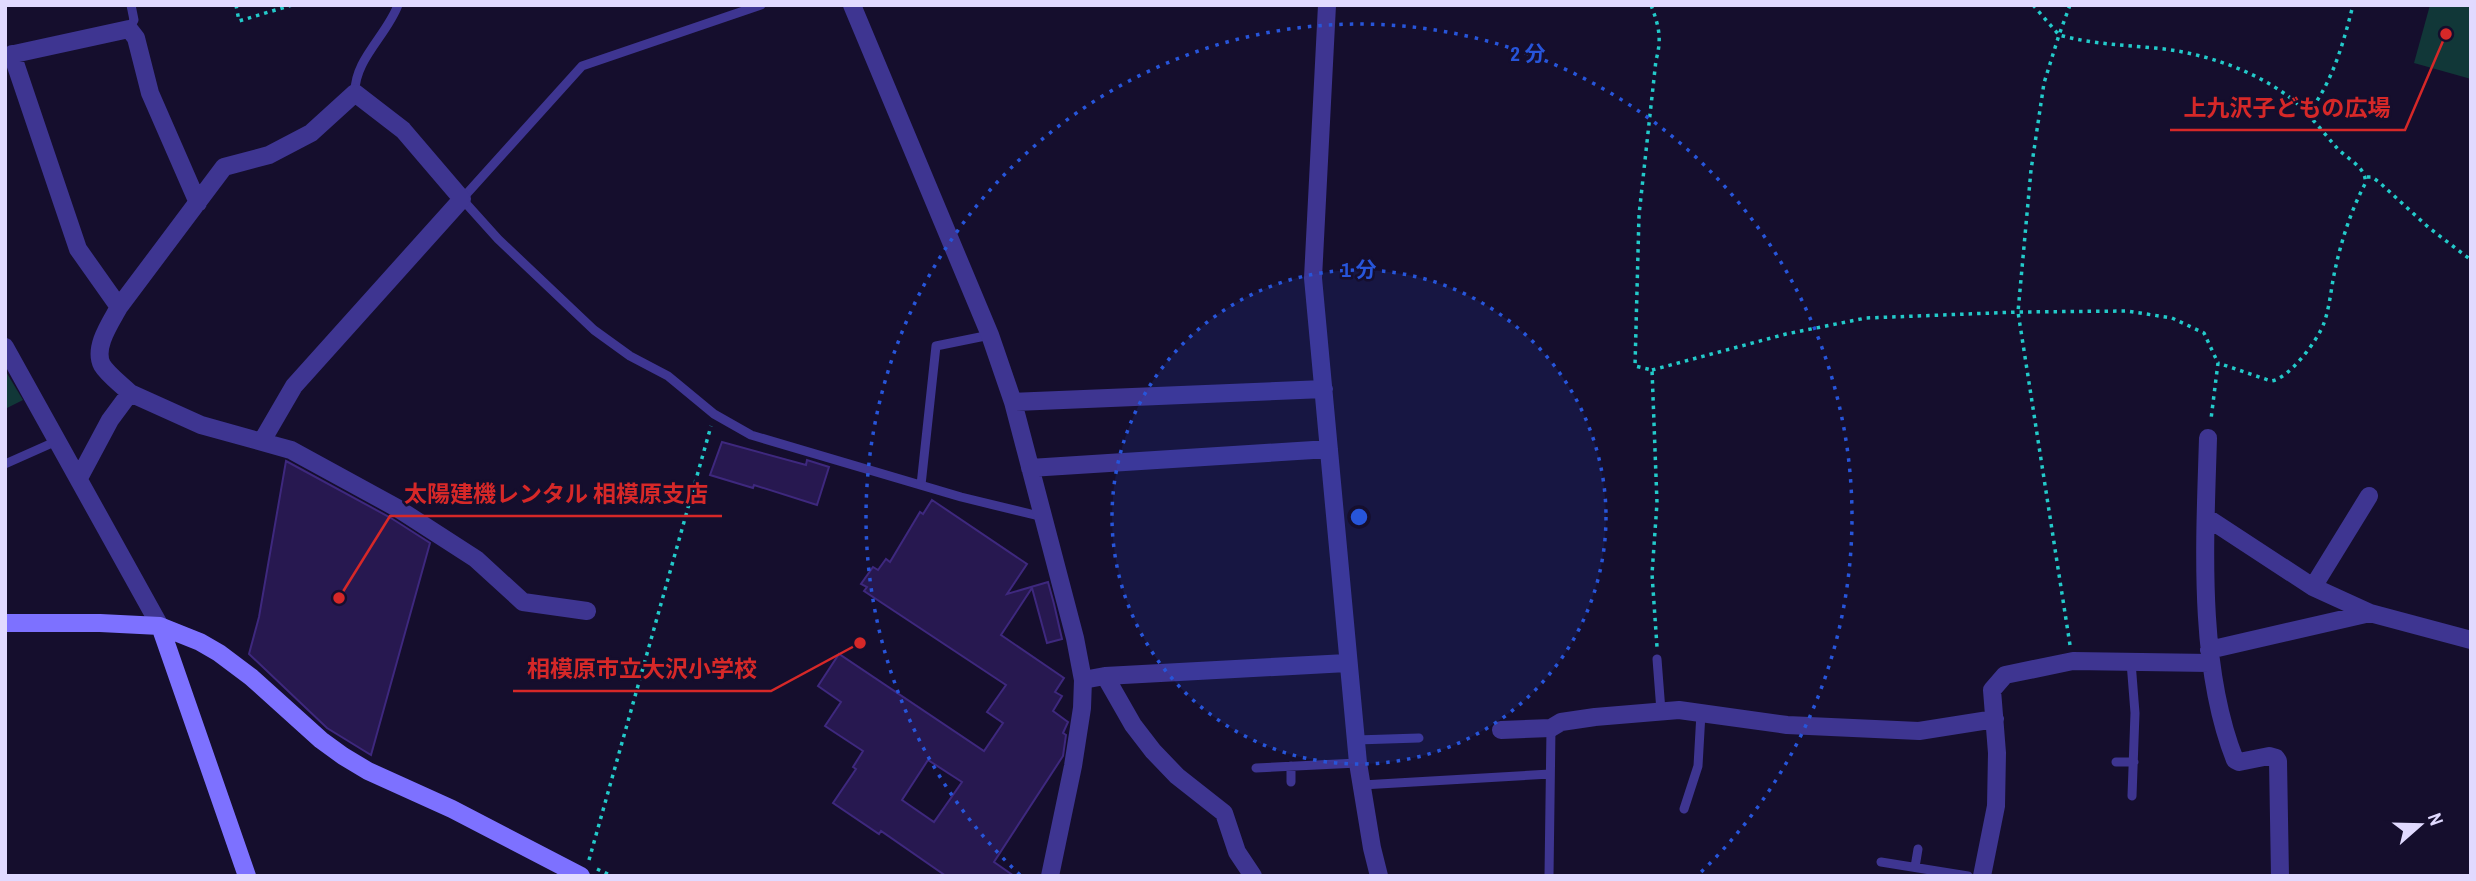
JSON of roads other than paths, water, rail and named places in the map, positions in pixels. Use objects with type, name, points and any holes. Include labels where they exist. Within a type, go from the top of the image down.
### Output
[{"type":"street","points":[[852,5],[990,335],[1013,402],[1070,615],[1083,680],[1082,708],[1050,876]]},
{"type":"street","points":[[1327,5],[1314,278],[1358,763],[1379,876]]},
{"type":"street","points":[[119,307],[78,249],[8,55],[129,29],[136,38],[150,93],[198,203]]},
{"type":"street","points":[[262,441],[294,386],[462,200],[404,130],[355,93],[311,133],[269,155],[224,167],[119,307],[108,327],[99,353],[103,365],[130,393],[201,425],[291,450],[397,508],[476,559],[523,602],[587,611]]},
{"type":"street","points":[[5,347],[160,626],[247,876]]},
{"type":"street","points":[[1013,402],[1324,389]]},
{"type":"street","points":[[79,478],[110,420],[130,393]]},
{"type":"street","points":[[2208,438],[2206,517],[2209,656],[2235,760],[2239,762],[2269,756],[2278,761],[2280,876]]},
{"type":"street","points":[[1030,468],[1329,449]]},
{"type":"street","points":[[2313,587],[2369,496]]},
{"type":"street","points":[[2206,517],[2313,587],[2370,613],[2471,640]]},
{"type":"street","points":[[1982,876],[1996,806],[1997,753],[1992,690],[2005,675],[2073,661],[2131,662],[2209,656],[2370,613]]},
{"type":"street","points":[[5,623],[160,626],[200,642],[251,677],[321,740],[368,771],[582,866]]},
{"type":"street","points":[[1083,680],[1348,663]]},
{"type":"street","points":[[1105,677],[1133,725],[1153,751],[1177,776],[1224,813],[1237,852],[1253,876]]},
{"type":"street","points":[[1501,730],[1551,728],[1561,723],[1595,717],[1661,711],[1701,713],[1787,725],[1919,731],[1995,719]]},
{"type":"lane","points":[[129,29],[134,20],[131,5]]},
{"type":"lane","points":[[355,93],[354,83],[365,58],[398,5]]},
{"type":"lane","points":[[761,5],[582,66],[462,200],[498,239],[594,330],[630,356],[668,376],[714,414],[751,435],[921,485],[1043,517]]},
{"type":"lane","points":[[921,485],[936,346],[990,335]]},
{"type":"lane","points":[[5,464],[58,440]]},
{"type":"lane","points":[[1657,659],[1661,711]]},
{"type":"lane","points":[[2131,662],[2135,713],[2132,796]]},
{"type":"lane","points":[[1684,809],[1698,766],[1701,713]]},
{"type":"lane","points":[[1549,876],[1551,728]]},
{"type":"lane","points":[[1356,740],[1419,738]]},
{"type":"lane","points":[[2116,762],[2134,762]]},
{"type":"lane","points":[[1256,768],[1358,763]]},
{"type":"lane","points":[[1291,766],[1291,782]]},
{"type":"lane","points":[[1362,785],[1550,774]]},
{"type":"lane","points":[[1915,867],[1918,849]]},
{"type":"lane","points":[[1881,862],[1968,876]]},
{"type":"place","name":"上九沢子どもの広場","points":[[2446,34]]},
{"type":"place","name":"太陽建機レンタル 相模原支店","points":[[339,598]]},
{"type":"place","name":"相模原市立大沢小学校","points":[[860,643]]}]
